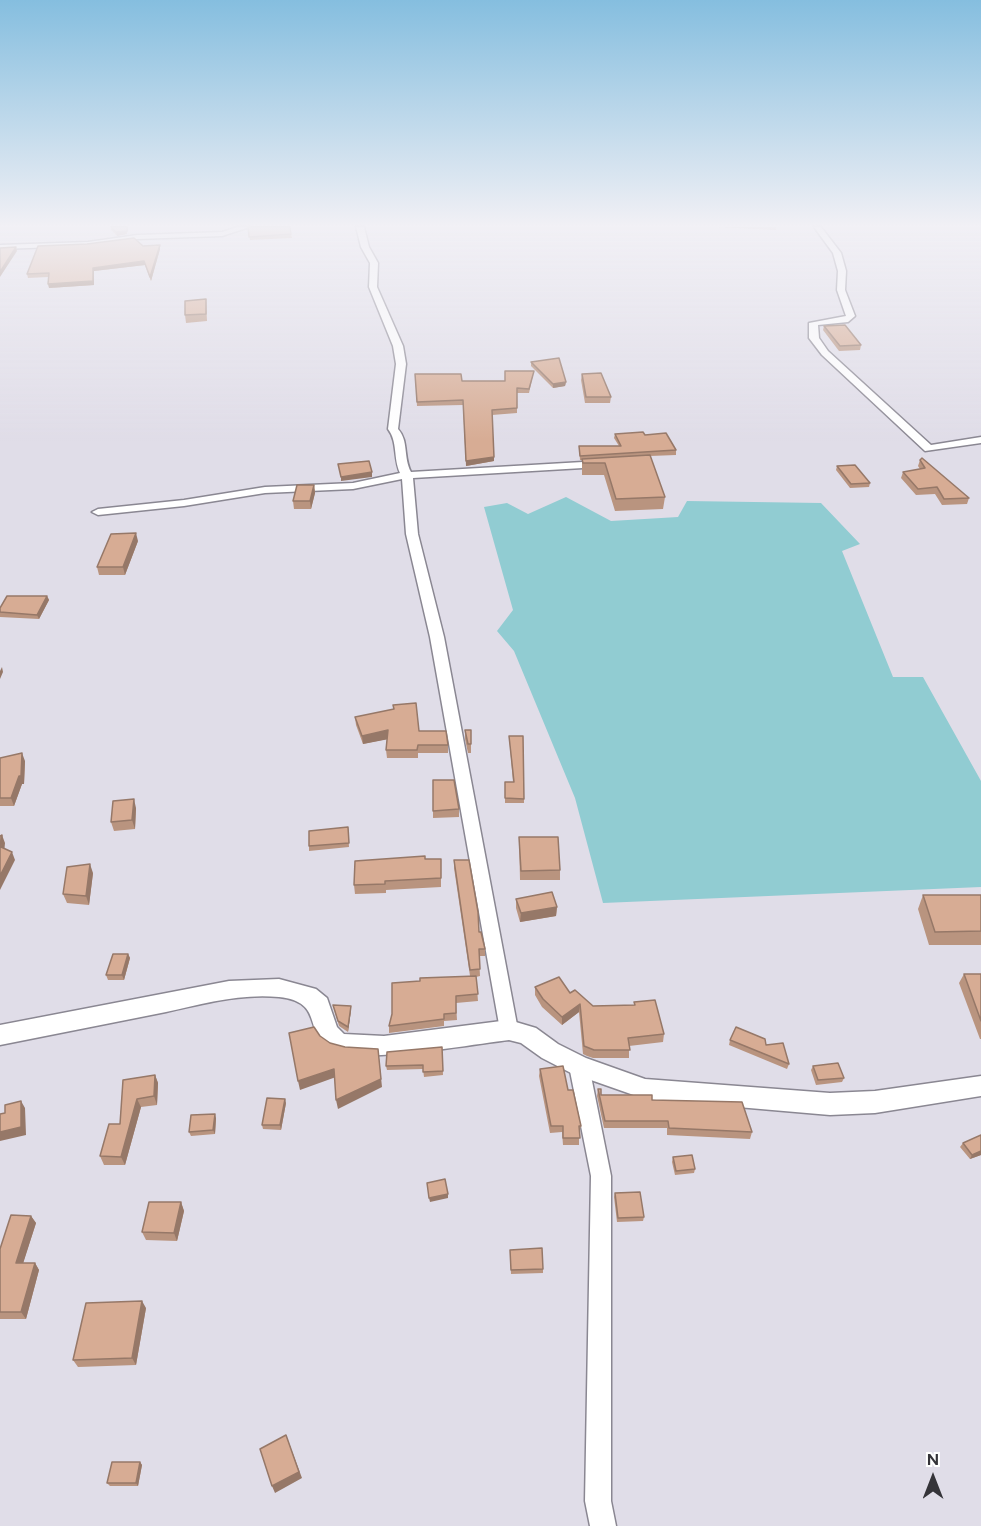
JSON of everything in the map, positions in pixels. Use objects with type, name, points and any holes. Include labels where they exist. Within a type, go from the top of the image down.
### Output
[{"type":"street","points":[[377,298],[398,346],[401,364],[393,429],[399,436],[400,462],[407,474],[412,534],[437,637],[509,1030]]},
{"type":"street","points":[[844,298],[851,316],[848,319],[813,324],[814,338],[825,353],[929,449],[981,440]]},
{"type":"street","points":[[98,512],[184,503],[265,490],[353,486],[407,474],[614,464]]},
{"type":"street","points":[[0,1035],[229,990],[279,988],[308,995],[320,1005],[327,1032],[339,1043],[384,1046],[509,1030],[528,1035],[550,1051],[579,1066],[645,1089],[806,1102],[875,1102],[981,1086]]},
{"type":"street","points":[[579,1066],[602,1176],[598,1501],[603,1526]]},
{"type":"water","points":[[566,497],[611,521],[678,517],[687,501],[821,503],[860,544],[842,551],[893,677],[923,677],[981,781],[981,887],[603,903],[575,798],[514,651],[497,631],[513,610],[484,507],[507,503],[528,514]]},
{"type":"building","points":[[206,299],[206,314],[185,315],[185,301]]},
{"type":"building","points":[[845,325],[861,345],[840,346],[824,326]]},
{"type":"building","points":[[559,358],[566,382],[553,384],[531,362]]},
{"type":"building","points":[[505,371],[534,371],[529,389],[517,388],[517,408],[492,410],[494,457],[466,461],[463,400],[417,402],[415,374],[461,374],[462,381],[505,381]]},
{"type":"building","points":[[601,373],[611,397],[586,397],[582,374]]},
{"type":"building","points":[[643,432],[645,435],[666,433],[676,450],[580,456],[579,446],[621,446],[615,434]]},
{"type":"building","points":[[650,455],[665,497],[616,499],[605,463],[583,463],[582,459]]},
{"type":"building","points":[[922,458],[969,498],[944,499],[937,487],[918,489],[903,472],[925,468],[920,460]]},
{"type":"building","points":[[369,461],[372,472],[341,477],[338,464]]},
{"type":"building","points":[[855,465],[870,483],[851,484],[837,466]]},
{"type":"building","points":[[297,485],[314,485],[310,501],[293,501]]},
{"type":"building","points":[[136,533],[123,567],[97,567],[111,534]]},
{"type":"building","points":[[7,596],[47,596],[37,615],[0,612]]},
{"type":"building","points":[[416,703],[419,731],[446,731],[448,745],[418,745],[417,750],[386,750],[388,730],[362,736],[355,717],[394,709],[393,705]]},
{"type":"building","points":[[465,730],[471,730],[471,744],[468,744]]},
{"type":"building","points":[[509,736],[523,736],[524,799],[505,798],[505,782],[514,782]]},
{"type":"building","points":[[22,753],[21,776],[19,776],[11,798],[0,798],[0,758]]},
{"type":"building","points":[[433,780],[454,780],[459,809],[433,811]]},
{"type":"building","points":[[134,799],[132,820],[111,822],[113,801]]},
{"type":"building","points":[[348,827],[349,843],[309,846],[309,831]]},
{"type":"building","points":[[2,835],[1,847],[12,852],[0,876],[0,836]]},
{"type":"building","points":[[519,837],[558,837],[560,870],[521,871]]},
{"type":"building","points":[[425,856],[425,859],[441,859],[441,878],[354,885],[355,861]]},
{"type":"building","points":[[454,860],[469,860],[479,932],[481,932],[485,949],[479,949],[480,969],[470,970]]},
{"type":"building","points":[[90,864],[86,896],[63,894],[67,867]]},
{"type":"building","points":[[552,892],[557,907],[521,913],[516,899]]},
{"type":"building","points":[[923,895],[981,895],[981,931],[935,932]]},
{"type":"building","points":[[113,954],[128,954],[122,975],[106,975]]},
{"type":"building","points":[[964,974],[981,974],[981,1021]]},
{"type":"building","points":[[476,976],[478,994],[456,996],[456,1013],[444,1014],[444,1019],[389,1026],[392,1014],[392,983],[420,981],[420,978]]},
{"type":"building","points":[[559,977],[570,993],[575,990],[593,1006],[635,1005],[634,1002],[655,1000],[664,1034],[628,1038],[630,1050],[594,1050],[584,1046],[580,1004],[562,1017],[543,999],[535,987]]},
{"type":"building","points":[[333,1005],[351,1006],[348,1027],[338,1021]]},
{"type":"building","points":[[314,1027],[320,1036],[330,1043],[345,1047],[378,1049],[381,1079],[336,1100],[334,1069],[298,1081],[289,1033]]},
{"type":"building","points":[[736,1027],[765,1039],[766,1045],[783,1043],[789,1064],[730,1040]]},
{"type":"building","points":[[442,1047],[443,1071],[423,1072],[423,1065],[386,1066],[387,1052]]},
{"type":"building","points":[[838,1063],[844,1078],[818,1080],[813,1066]]},
{"type":"building","points":[[563,1066],[568,1090],[573,1090],[581,1126],[579,1126],[580,1138],[563,1138],[563,1126],[551,1126],[540,1069]]},
{"type":"building","points":[[155,1075],[154,1096],[137,1099],[121,1157],[100,1156],[109,1124],[120,1124],[123,1080]]},
{"type":"building","points":[[598,1089],[601,1089],[601,1095],[652,1095],[652,1100],[742,1102],[752,1132],[669,1128],[668,1121],[605,1121]]},
{"type":"building","points":[[267,1098],[285,1099],[280,1125],[262,1125]]},
{"type":"building","points":[[21,1101],[21,1127],[0,1132],[0,1114],[5,1113],[5,1105]]},
{"type":"building","points":[[215,1114],[213,1130],[189,1132],[191,1115]]},
{"type":"building","points":[[981,1135],[981,1151],[972,1155],[963,1143]]},
{"type":"building","points":[[692,1155],[695,1169],[676,1171],[673,1157]]},
{"type":"building","points":[[445,1179],[448,1194],[429,1198],[427,1183]]},
{"type":"building","points":[[640,1192],[644,1217],[618,1218],[615,1193]]},
{"type":"building","points":[[149,1202],[181,1202],[174,1233],[142,1232]]},
{"type":"building","points":[[11,1215],[31,1216],[16,1263],[35,1263],[21,1312],[0,1312],[0,1249]]},
{"type":"building","points":[[542,1248],[543,1269],[511,1270],[510,1250]]},
{"type":"building","points":[[142,1301],[132,1358],[73,1360],[86,1303]]},
{"type":"building","points":[[286,1435],[299,1472],[272,1486],[260,1449]]},
{"type":"building","points":[[112,1462],[140,1462],[136,1483],[107,1483]]}]
